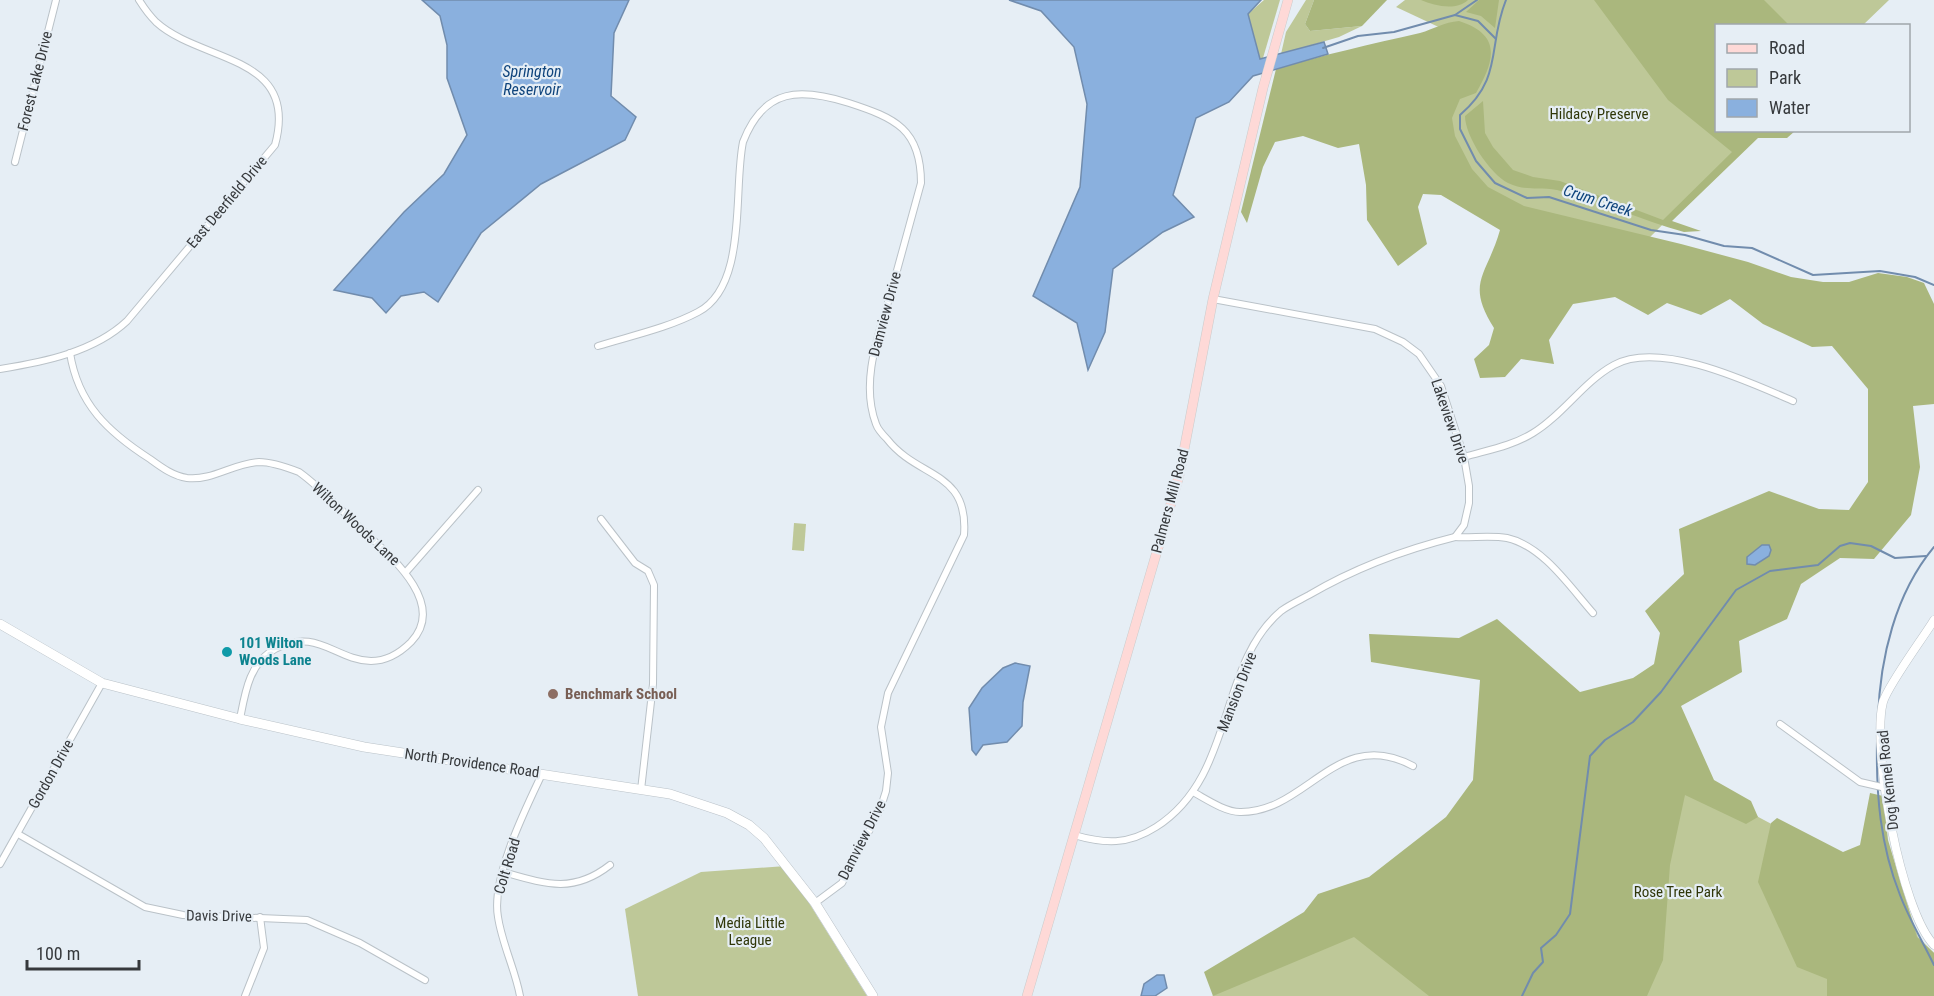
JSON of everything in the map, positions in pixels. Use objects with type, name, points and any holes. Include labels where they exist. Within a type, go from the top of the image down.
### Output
[{"type":"main road","name":"Palmers Mill Road","points":[[1027,996],[1179,476],[1213,299],[1263,88],[1288,0]]},
{"type":"main road","name":"North Providence Road","points":[[0,624],[102,683],[240,719],[364,747],[641,790],[704,804],[749,825],[764,838],[815,903],[873,996]]},
{"type":"street","name":"Forest Lake Drive","points":[[15,162],[56,0]]},
{"type":"street","name":"East Deerfield Drive","points":[[0,369],[70,353],[111,336],[127,321],[275,145],[280,111],[272,93],[258,75],[243,64],[176,35],[157,23],[139,0]]},
{"type":"street","name":"Damview Drive","points":[[598,346],[699,312],[716,297],[728,276],[734,246],[743,142],[747,131],[765,108],[794,93],[817,93],[882,114],[896,121],[915,145],[921,158],[921,183],[873,356],[870,395],[876,426],[898,453],[949,482],[960,497],[966,515],[964,535],[886,702],[882,727],[888,773],[886,791],[880,810],[842,883],[815,903]]},
{"type":"street","name":"Lakeview Drive","points":[[1213,299],[1375,329],[1403,342],[1429,366],[1441,386],[1464,456],[1469,503],[1464,525],[1455,537]]},
{"type":"street","name":"Wilton Woods Lane","points":[[70,353],[74,378],[104,424],[171,473],[186,478],[203,478],[258,462],[299,472],[406,572],[419,597],[422,619],[415,638],[402,651],[388,658],[370,661],[312,642],[294,642],[274,649],[259,663],[247,682],[240,719]]},
{"type":"street","points":[[1464,456],[1512,444],[1534,432],[1614,365],[1635,358],[1661,358],[1702,367],[1793,401]]},
{"type":"street","points":[[406,572],[478,490]]},
{"type":"street","points":[[601,519],[635,562],[648,571],[654,585],[653,684],[641,790]]},
{"type":"street","points":[[1455,537],[1506,538],[1524,545],[1540,556],[1593,613]]},
{"type":"street","name":"Mansion Drive","points":[[1074,835],[1107,843],[1142,836],[1169,819],[1193,792],[1209,766],[1242,672],[1258,639],[1281,612],[1352,570],[1402,552],[1455,537]]},
{"type":"street","name":"Dog Kennel Road","points":[[1934,620],[1883,701],[1881,731],[1893,836],[1908,892],[1924,935],[1934,945]]},
{"type":"street","name":"Gordon Drive","points":[[0,864],[102,683]]},
{"type":"street","points":[[1780,724],[1860,782],[1886,788]]},
{"type":"street","points":[[1193,792],[1238,812],[1263,809],[1287,800],[1348,759],[1380,756],[1399,758],[1413,766]]},
{"type":"street","name":"Colt Road","points":[[520,996],[498,916],[496,899],[503,872],[525,812],[542,774]]},
{"type":"street","name":"Davis Drive","points":[[18,834],[125,896],[154,910],[183,915],[307,920],[325,926],[425,980]]},
{"type":"street","points":[[503,872],[556,885],[576,883],[597,875],[610,865]]},
{"type":"street","points":[[245,996],[264,948],[260,917]]},
{"type":"green space","points":[[1264,0],[1280,0],[1263,58],[1260,59],[1248,14]]},
{"type":"green space","points":[[1306,0],[1314,0],[1305,24],[1310,31],[1362,26],[1339,37],[1281,54],[1286,32]]},
{"type":"green space","points":[[1314,0],[1387,0],[1362,26],[1310,31],[1305,24]]},
{"type":"green space","name":"Hildacy Preserve","points":[[1405,0],[1889,0],[1864,24],[1715,24],[1715,132],[1756,132],[1642,245],[1514,221],[1441,135],[1477,45],[1396,7]]},
{"type":"green space","points":[[1421,0],[1468,0],[1458,5],[1439,6]]},
{"type":"green space","points":[[1479,0],[1499,0],[1495,28],[1481,16],[1466,12]]},
{"type":"green space","points":[[1594,0],[1764,0],[1788,24],[1715,24],[1715,132],[1794,132],[1787,138],[1758,138],[1672,221],[1701,231],[1684,232],[1557,190],[1527,188],[1508,183],[1494,172],[1480,154],[1469,134],[1465,116],[1483,101],[1485,133],[1493,147],[1513,170],[1533,177],[1560,181],[1663,220],[1732,152],[1668,100]]},
{"type":"green space","points":[[1459,21],[1482,34],[1491,50],[1487,70],[1476,93],[1460,99],[1452,118],[1455,136],[1472,169],[1488,187],[1524,206],[1681,244],[1748,262],[1791,277],[1823,282],[1849,282],[1878,273],[1907,277],[1924,283],[1934,304],[1934,404],[1913,406],[1920,467],[1911,515],[1874,559],[1840,558],[1801,584],[1787,619],[1739,641],[1742,672],[1681,706],[1714,780],[1751,801],[1758,817],[1746,824],[1685,795],[1670,865],[1663,960],[1647,996],[1429,996],[1354,937],[1213,996],[1204,972],[1304,912],[1318,894],[1369,877],[1446,817],[1473,780],[1480,680],[1371,662],[1369,634],[1459,638],[1497,619],[1580,692],[1633,678],[1654,664],[1660,633],[1645,611],[1684,574],[1679,529],[1769,491],[1819,509],[1849,510],[1868,482],[1868,389],[1832,346],[1812,347],[1763,324],[1730,299],[1701,315],[1667,303],[1648,315],[1615,297],[1573,304],[1549,340],[1554,364],[1521,359],[1505,377],[1480,378],[1474,359],[1489,345],[1494,328],[1481,300],[1481,279],[1500,230],[1441,195],[1423,194],[1418,207],[1427,244],[1398,266],[1367,220],[1366,185],[1359,144],[1338,148],[1303,136],[1275,142],[1263,167],[1247,223],[1241,212],[1276,69]]},
{"type":"green space","points":[[794,523],[806,524],[804,551],[792,550]]},
{"type":"green space","name":"Rose Tree Park","points":[[1681,776],[1904,894],[1918,937],[1934,953],[1934,996],[1212,996]]},
{"type":"green space","points":[[1870,793],[1883,796],[1888,840],[1917,937],[1934,953],[1934,996],[1827,996],[1827,979],[1797,967],[1758,882],[1771,823],[1777,818],[1843,852],[1860,845]]},
{"type":"green space","name":"Media Little League","points":[[786,866],[867,996],[638,996],[625,909],[701,872]]},
{"type":"water","name":"Springton Reservoir","points":[[422,0],[629,0],[614,33],[611,96],[636,117],[625,140],[541,184],[481,233],[438,302],[424,292],[401,296],[386,313],[372,298],[334,290],[404,212],[444,174],[467,135],[447,78],[447,45],[440,16]]},
{"type":"water","points":[[1009,0],[1261,0],[1248,14],[1260,59],[1324,42],[1328,54],[1253,76],[1229,102],[1196,118],[1173,195],[1194,217],[1163,232],[1113,269],[1105,332],[1088,370],[1077,323],[1033,296],[1080,187],[1087,104],[1074,47],[1041,11]]},
{"type":"water","points":[[1762,545],[1769,545],[1771,550],[1769,556],[1755,565],[1747,564],[1747,557]]},
{"type":"water","points":[[1015,663],[1030,666],[1023,702],[1022,726],[1007,742],[983,745],[976,755],[972,750],[969,708],[982,688],[1003,668]]},
{"type":"water","points":[[1157,975],[1164,975],[1167,988],[1155,996],[1141,996],[1144,984]]},
{"type":"waterway","points":[[1455,15],[1477,0]]},
{"type":"waterway","name":"Crum Creek","points":[[1506,0],[1500,17],[1489,74],[1474,101],[1460,115],[1460,129],[1476,161],[1495,183],[1527,198],[1549,197],[1651,230],[1685,235],[1724,246],[1752,248],[1813,275],[1880,271],[1915,277],[1934,285]]},
{"type":"waterway","name":"Crum Creek","points":[[1323,48],[1358,36],[1394,32],[1455,15],[1478,21],[1496,39]]},
{"type":"waterway","points":[[1522,996],[1533,973],[1543,962],[1541,948],[1556,935],[1570,914],[1590,756],[1605,740],[1633,722],[1661,692],[1736,590],[1770,571],[1818,565],[1840,546],[1850,543],[1871,546],[1895,558],[1926,556]]},
{"type":"waterway","points":[[1878,718],[1882,673],[1892,628],[1909,585],[1920,565],[1934,547]]},
{"type":"waterway","points":[[1877,741],[1877,780],[1888,857],[1904,904],[1934,965]]},
{"type":"place","name":"101 Wilton Woods Lane","points":[[227,652]]},
{"type":"place","name":"Benchmark School","points":[[553,694]]}]
